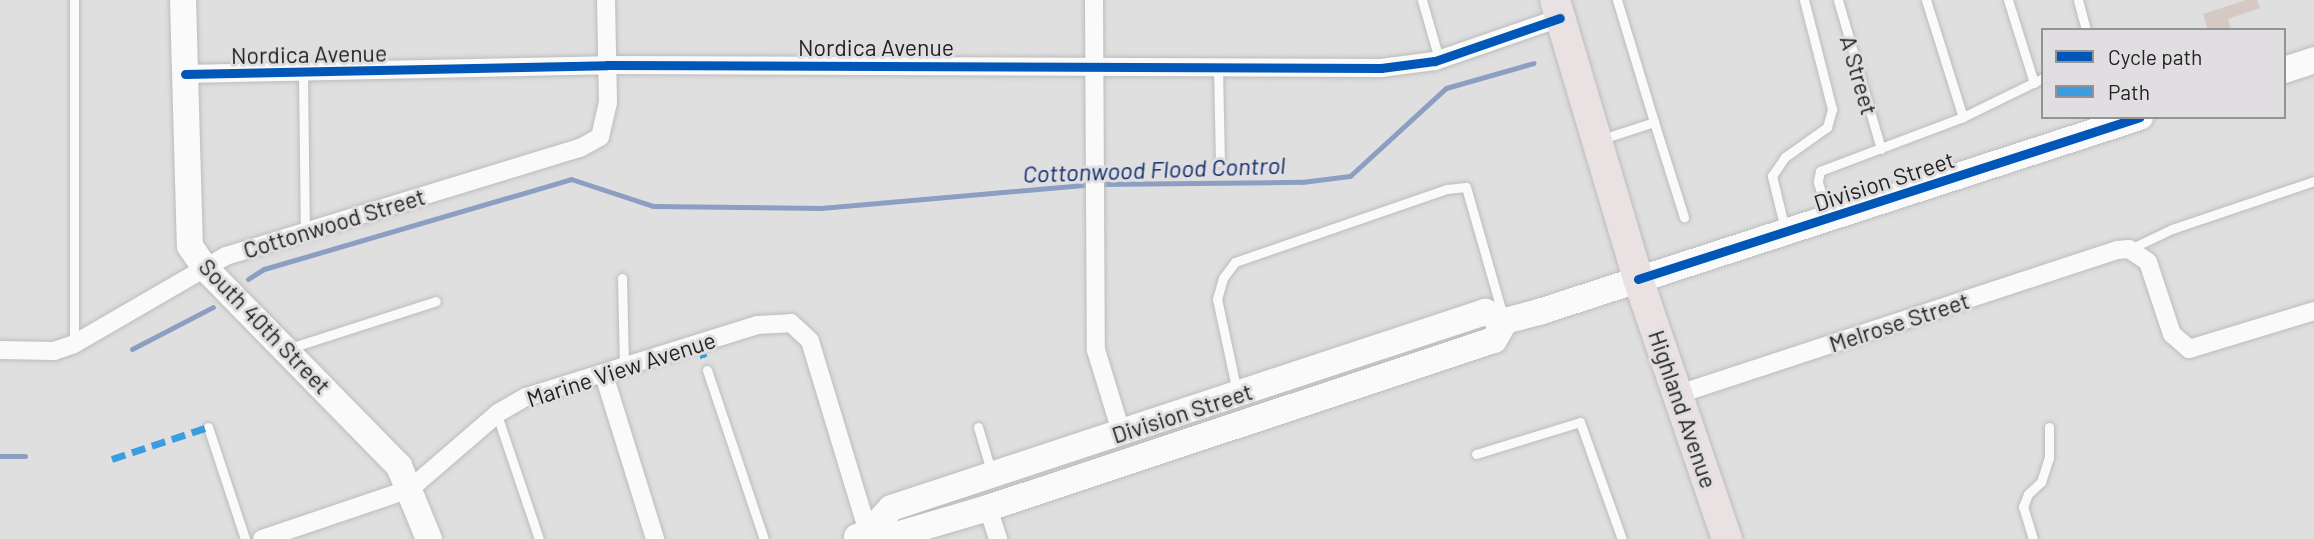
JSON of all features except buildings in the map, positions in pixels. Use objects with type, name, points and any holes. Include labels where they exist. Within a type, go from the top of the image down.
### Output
[{"type":"main road","name":"South 40th Street","points":[[183,0],[187,233],[204,267],[288,349],[399,466],[429,539]]},
{"type":"main road","name":"Highland Avenue","points":[[1557,9],[1638,279],[1727,539]]},
{"type":"main road","points":[[2286,69],[2314,60]]},
{"type":"main road","name":"Division Street","points":[[863,537],[891,508],[1485,312],[1505,321],[2134,119]]},
{"type":"main road","name":"Division Street","points":[[863,537],[893,536],[988,508],[1494,340],[1505,321]]},
{"type":"street","points":[[606,0],[607,65]]},
{"type":"street","points":[[1094,0],[1096,350],[1121,432]]},
{"type":"street","name":"Nordica Avenue","points":[[186,74],[303,75],[607,65],[1381,68],[1439,59],[1557,9]]},
{"type":"street","name":"Cottonwood Street","points":[[0,350],[54,351],[74,344],[204,267],[305,231],[580,148],[600,137],[608,103],[607,65]]},
{"type":"street","points":[[2124,250],[2148,262],[2172,334],[2189,349],[2203,348],[2314,311]]},
{"type":"street","name":"Melrose Street","points":[[1679,394],[2124,250]]},
{"type":"street","name":"Marine View Avenue","points":[[262,539],[303,532],[410,489],[497,415],[526,397],[624,369],[757,325],[791,323],[810,341],[863,537]]},
{"type":"street","points":[[604,375],[655,539]]},
{"type":"street","points":[[988,508],[998,539]]},
{"type":"lane","points":[[74,0],[74,344]]},
{"type":"lane","points":[[1422,0],[1439,59]]},
{"type":"lane","points":[[1617,0],[1684,217]]},
{"type":"lane","points":[[1787,232],[1772,176],[1784,157],[1827,127],[1832,109],[1804,0]]},
{"type":"lane","name":"A Street","points":[[1838,0],[1881,149]]},
{"type":"lane","points":[[1926,0],[1963,117]]},
{"type":"lane","points":[[1828,219],[1818,181],[1819,171],[1963,117],[2038,80],[2008,0]]},
{"type":"lane","points":[[2078,0],[2085,28]]},
{"type":"lane","points":[[1218,68],[1220,162]]},
{"type":"lane","points":[[303,75],[305,231]]},
{"type":"lane","points":[[1597,141],[1654,122]]},
{"type":"lane","points":[[2124,250],[2172,229],[2314,181]]},
{"type":"lane","points":[[1237,395],[1217,299],[1223,278],[1235,262],[1447,189],[1465,187],[1505,321]]},
{"type":"lane","points":[[622,278],[624,369]]},
{"type":"lane","points":[[288,349],[436,301]]},
{"type":"lane","points":[[707,370],[764,539]]},
{"type":"lane","points":[[497,415],[539,539]]},
{"type":"lane","points":[[1476,454],[1580,422],[1622,539]]},
{"type":"lane","points":[[208,427],[245,539]]},
{"type":"lane","points":[[978,427],[993,476]]},
{"type":"lane","points":[[2034,539],[2023,507],[2028,494],[2041,482],[2049,458],[2049,427]]},
{"type":"waterway","name":"Cottonwood Flood Control","points":[[248,279],[264,269],[571,179],[653,206],[821,208],[1098,184],[1302,182],[1350,176],[1446,88],[1534,63]]},
{"type":"waterway","points":[[132,349],[213,307]]},
{"type":"waterway","points":[[0,456],[25,456]]},
{"type":"marked path","points":[[700,344],[704,358]]},
{"type":"marked path","points":[[112,459],[208,427]]},
{"type":"cycle path","points":[[185,74],[607,65],[1381,68],[1435,61],[1560,18]]},
{"type":"cycle path","points":[[1638,279],[2134,119]]}]
